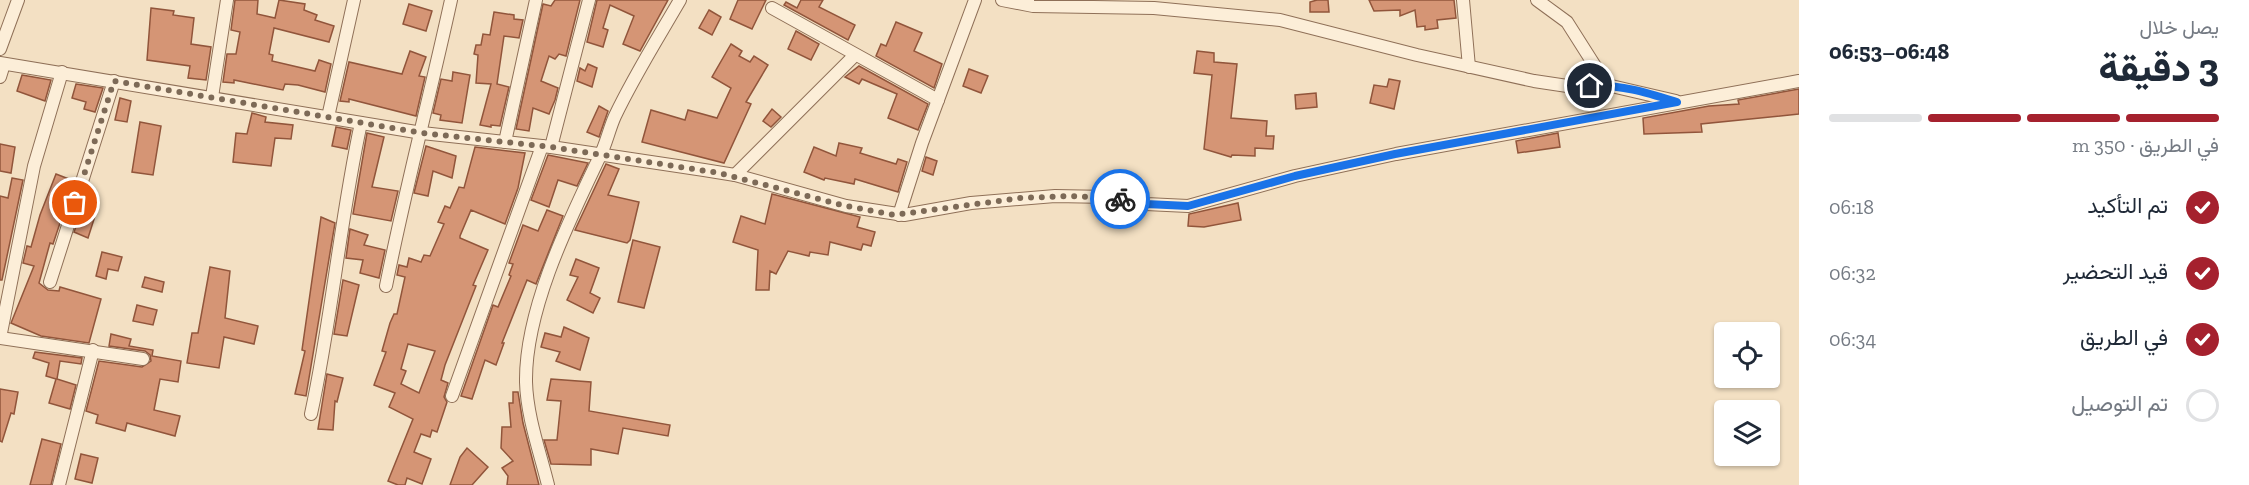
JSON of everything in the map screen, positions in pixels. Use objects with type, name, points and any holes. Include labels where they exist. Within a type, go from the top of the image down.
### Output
[{"type":"street","points":[[0,49],[18,0]]},
{"type":"street","points":[[212,97],[227,0]]},
{"type":"street","points":[[328,117],[354,0]]},
{"type":"street","points":[[386,286],[405,191],[422,133],[451,0]]},
{"type":"street","points":[[505,142],[536,0]]},
{"type":"street","points":[[452,396],[546,147],[589,0]]},
{"type":"street","points":[[548,485],[528,405],[526,383],[530,335],[575,208],[601,155],[626,93],[680,0]]},
{"type":"street","points":[[899,215],[975,0]]},
{"type":"street","points":[[1002,0],[1033,6],[1154,8],[1280,20],[1469,67],[1559,86],[1607,85],[1677,102]]},
{"type":"street","points":[[1463,0],[1469,67]]},
{"type":"street","points":[[1537,0],[1567,22],[1607,85]]},
{"type":"street","points":[[772,8],[854,56],[938,100]]},
{"type":"street","points":[[735,175],[854,56]]},
{"type":"street","points":[[0,77],[2,64],[62,72],[422,133],[546,147],[735,175],[846,206],[899,215],[971,203],[1055,196],[1108,197],[1146,204],[1188,206],[1295,176],[1395,154],[1799,81]]},
{"type":"street","points":[[62,72],[34,166],[0,338],[143,359]]},
{"type":"street","points":[[50,282],[114,81]]},
{"type":"street","points":[[311,414],[320,375],[348,184],[361,123]]},
{"type":"street","points":[[59,485],[93,350]]},
{"type":"building","points":[[235,0],[258,0],[257,14],[275,18],[279,0],[305,4],[304,10],[317,15],[315,20],[334,26],[329,42],[274,28],[269,54],[273,55],[272,61],[315,71],[319,60],[331,64],[325,92],[298,85],[285,84],[283,90],[234,80],[234,83],[223,82],[227,54],[236,54],[240,32],[231,30]]},
{"type":"building","points":[[555,0],[580,0],[566,56],[559,54],[555,59],[549,56],[541,81],[558,88],[555,100],[549,114],[533,108],[529,131],[516,129],[543,4],[551,6]]},
{"type":"building","points":[[597,0],[668,0],[640,51],[623,44],[634,16],[610,5],[603,28],[608,30],[603,47],[587,42]]},
{"type":"building","points":[[738,0],[766,0],[752,29],[730,19]]},
{"type":"building","points":[[801,0],[823,0],[819,7],[855,25],[848,40],[784,5],[786,2],[797,8]]},
{"type":"building","points":[[1328,0],[1329,12],[1310,12],[1310,2]]},
{"type":"building","points":[[1369,0],[1454,0],[1456,18],[1437,20],[1438,28],[1425,30],[1425,26],[1417,27],[1415,10],[1400,16],[1400,10],[1374,11]]},
{"type":"building","points":[[409,4],[432,11],[426,31],[403,24]]},
{"type":"building","points":[[151,8],[174,11],[173,15],[194,18],[191,44],[211,47],[206,80],[188,78],[190,66],[147,60]]},
{"type":"building","points":[[709,10],[721,17],[712,35],[699,28]]},
{"type":"building","points":[[494,12],[514,15],[514,19],[523,20],[519,38],[504,36],[497,84],[509,87],[500,126],[491,125],[491,127],[480,125],[491,84],[476,83],[478,55],[474,54],[476,45],[481,45],[483,34],[490,35]]},
{"type":"building","points":[[896,22],[922,33],[914,51],[942,64],[934,88],[876,56],[881,44],[886,46]]},
{"type":"building","points":[[796,31],[819,44],[811,60],[788,49]]},
{"type":"building","points":[[731,44],[742,51],[739,56],[750,62],[754,56],[768,65],[746,102],[751,104],[724,163],[642,142],[651,110],[685,120],[688,110],[717,118],[731,88],[712,77]]},
{"type":"building","points":[[410,51],[426,57],[419,76],[425,77],[416,116],[349,99],[349,102],[340,101],[349,62],[402,74]]},
{"type":"building","points":[[1197,51],[1214,53],[1214,62],[1237,64],[1231,118],[1267,121],[1266,136],[1274,136],[1273,149],[1255,148],[1255,156],[1232,155],[1231,157],[1204,149],[1212,75],[1194,73]]},
{"type":"building","points":[[588,64],[597,68],[592,87],[577,81],[580,68],[585,71]]},
{"type":"building","points":[[859,66],[928,104],[918,130],[888,118],[897,94],[862,79],[859,84],[845,77]]},
{"type":"building","points":[[969,69],[988,76],[981,93],[963,86]]},
{"type":"building","points":[[453,72],[470,75],[462,123],[440,120],[441,115],[433,113],[441,79],[452,81]]},
{"type":"building","points":[[22,75],[51,80],[45,101],[17,91]]},
{"type":"building","points":[[1389,79],[1400,81],[1394,109],[1370,103],[1374,85],[1387,87]]},
{"type":"building","points":[[76,84],[103,88],[95,112],[84,109],[86,102],[72,98]]},
{"type":"building","points":[[1799,89],[1799,114],[1701,124],[1702,132],[1644,134],[1643,118],[1709,106],[1739,104],[1738,100]]},
{"type":"building","points":[[1316,93],[1317,107],[1296,109],[1295,95]]},
{"type":"building","points":[[120,98],[131,101],[127,122],[115,120]]},
{"type":"building","points":[[599,106],[608,111],[599,137],[587,132]]},
{"type":"building","points":[[772,109],[781,117],[771,127],[763,121]]},
{"type":"building","points":[[252,113],[266,117],[265,122],[293,125],[291,139],[275,138],[271,166],[233,162],[236,133],[247,134]]},
{"type":"building","points":[[140,122],[161,126],[153,175],[132,172]]},
{"type":"building","points":[[336,127],[351,130],[347,149],[332,146]]},
{"type":"building","points":[[367,133],[384,137],[372,187],[398,191],[391,221],[353,214]]},
{"type":"building","points":[[1558,133],[1560,147],[1518,153],[1516,141]]},
{"type":"building","points":[[839,143],[862,148],[860,153],[896,164],[898,159],[907,162],[898,192],[855,179],[854,184],[825,178],[824,180],[804,172],[814,147],[836,156]]},
{"type":"building","points":[[0,144],[15,147],[11,173],[0,171]]},
{"type":"building","points":[[426,146],[456,156],[452,178],[433,171],[428,196],[414,193]]},
{"type":"building","points":[[475,147],[525,153],[518,188],[505,224],[471,210],[460,236],[488,250],[445,365],[441,380],[448,383],[444,397],[447,402],[437,432],[432,430],[430,437],[421,434],[414,452],[431,459],[422,484],[407,478],[405,485],[398,485],[388,481],[413,419],[389,407],[395,393],[374,385],[386,352],[382,351],[390,323],[394,314],[397,314],[405,277],[397,275],[399,265],[407,267],[409,258],[421,262],[424,255],[430,256],[444,224],[438,222],[445,206],[450,208],[459,187],[464,188]],"holes":[[[408,344],[435,351],[419,393],[401,384],[406,371],[401,369]]]},
{"type":"building","points":[[548,155],[588,163],[577,186],[558,180],[549,207],[531,200]]},
{"type":"building","points":[[926,157],[937,161],[933,175],[922,171]]},
{"type":"building","points":[[606,164],[619,169],[608,195],[639,202],[630,240],[627,243],[575,230]]},
{"type":"building","points":[[56,174],[74,181],[53,244],[50,243],[39,283],[48,290],[59,291],[60,287],[101,299],[89,343],[41,336],[11,323],[34,266],[23,263],[27,246],[31,247],[40,215]]},
{"type":"building","points":[[12,178],[23,180],[2,280],[0,280],[0,196],[8,198]]},
{"type":"building","points":[[772,194],[860,217],[857,227],[875,232],[871,246],[863,244],[861,250],[830,242],[828,255],[810,252],[809,256],[788,251],[776,274],[770,271],[769,290],[756,290],[758,250],[733,242],[741,216],[765,224]]},
{"type":"building","points":[[1238,203],[1241,220],[1204,227],[1188,226],[1189,214]]},
{"type":"building","points":[[547,210],[563,216],[536,284],[527,280],[502,343],[504,343],[496,365],[485,360],[472,399],[461,396],[493,305],[498,307],[511,276],[509,275],[513,264],[509,263],[523,225],[538,231]]},
{"type":"building","points":[[81,213],[95,216],[88,238],[74,232]]},
{"type":"building","points":[[321,217],[335,223],[306,396],[295,394],[305,351],[302,350]]},
{"type":"building","points":[[350,229],[368,235],[364,245],[385,250],[379,278],[360,273],[363,260],[346,258]]},
{"type":"building","points":[[633,240],[660,247],[644,308],[618,302]]},
{"type":"building","points":[[102,252],[122,257],[118,271],[108,269],[106,279],[96,276]]},
{"type":"building","points":[[576,259],[599,268],[590,293],[600,298],[593,313],[567,300],[578,277],[570,275]]},
{"type":"building","points":[[210,267],[230,271],[225,318],[258,326],[254,344],[224,337],[219,368],[187,363],[192,333],[198,333]]},
{"type":"building","points":[[145,277],[164,282],[162,292],[142,287]]},
{"type":"building","points":[[343,280],[359,285],[347,336],[334,334]]},
{"type":"building","points":[[137,305],[157,310],[153,325],[133,321]]},
{"type":"building","points":[[564,327],[589,338],[580,370],[556,361],[560,352],[541,347],[545,333],[561,337]]},
{"type":"building","points":[[111,334],[131,339],[129,346],[153,350],[152,356],[181,361],[178,382],[160,379],[154,410],[180,416],[175,436],[127,423],[125,431],[96,423],[98,415],[86,411],[99,361],[142,367],[151,361],[150,355],[145,351],[109,346]]},
{"type":"building","points":[[35,352],[82,358],[81,364],[60,361],[57,379],[76,385],[70,409],[49,403],[56,379],[46,376],[49,363],[33,358]]},
{"type":"building","points":[[327,374],[343,378],[337,402],[335,401],[333,430],[318,429]]},
{"type":"building","points":[[551,379],[591,382],[589,411],[670,425],[668,436],[623,428],[618,454],[591,449],[591,465],[551,464],[544,440],[557,440],[561,401],[547,400]]},
{"type":"building","points":[[0,389],[18,392],[14,414],[11,413],[2,442],[0,441]]},
{"type":"building","points":[[513,392],[518,392],[523,423],[539,485],[507,485],[508,476],[502,468],[513,461],[501,448],[502,427],[511,427],[509,403],[513,403]]},
{"type":"building","points":[[42,439],[61,444],[51,485],[30,485]]},
{"type":"building","points":[[467,448],[488,467],[472,485],[450,485],[460,457]]},
{"type":"building","points":[[81,454],[98,458],[92,483],[75,479]]},
{"type":"way so far","points":[[75,203],[114,81],[422,133],[551,147],[735,175],[846,206],[894,215],[1021,198],[1072,196],[1120,199]]},
{"type":"route","points":[[1120,199],[1146,204],[1188,206],[1295,176],[1395,154],[1677,102],[1633,89],[1607,85],[1590,86]]}]
